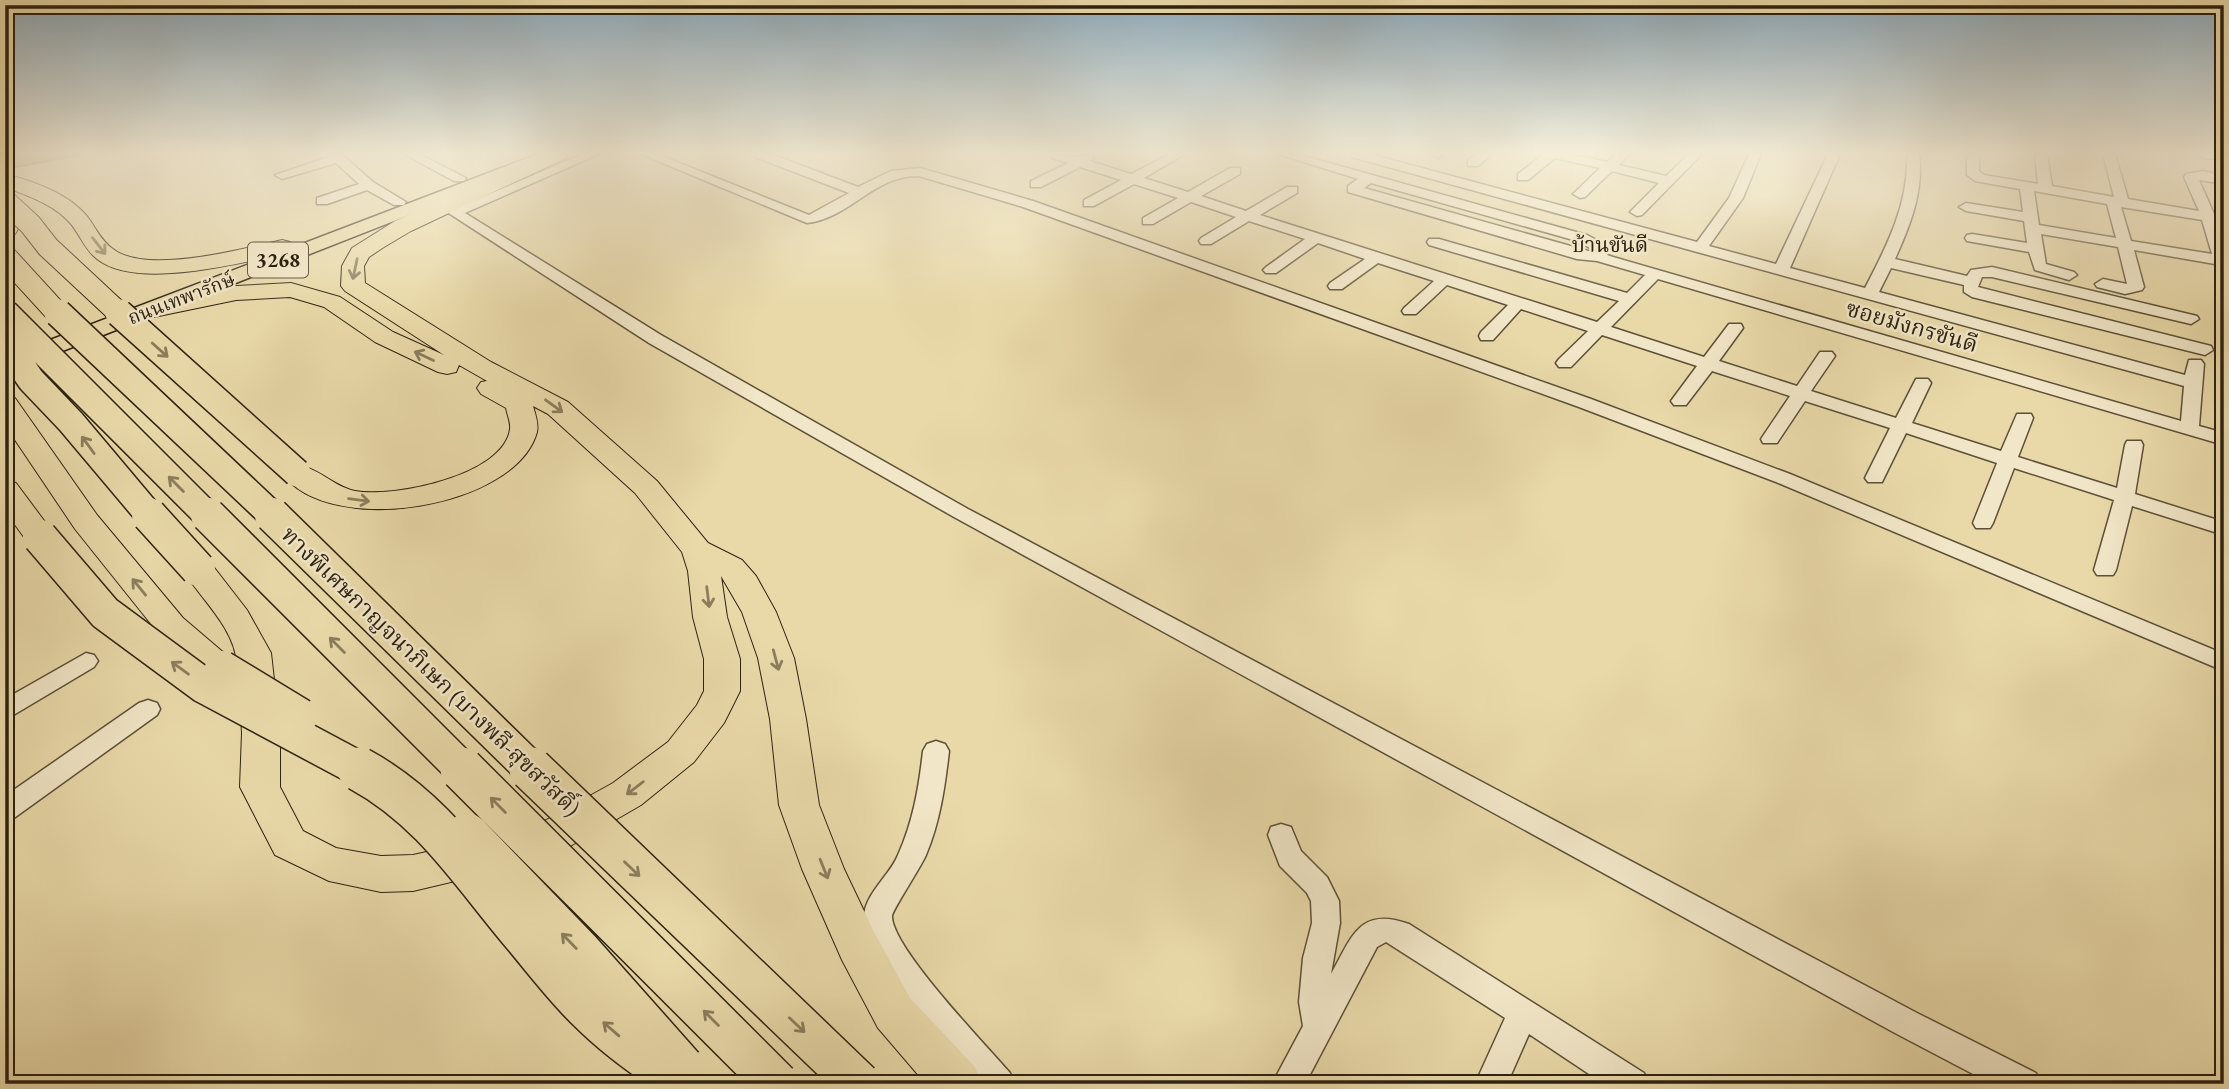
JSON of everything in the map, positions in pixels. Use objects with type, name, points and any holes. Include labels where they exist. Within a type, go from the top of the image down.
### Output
[{"type":"highway","points":[[9,205],[105,302],[298,473],[336,496],[362,502],[401,501],[449,490],[485,474],[506,459],[524,437],[519,404],[384,337],[332,302],[313,295],[291,290],[262,290],[149,311]]},
{"type":"highway","points":[[58,205],[72,213],[108,257],[137,265],[157,266],[220,260],[282,247]]},
{"type":"highway","points":[[5,342],[24,374],[80,433],[91,450],[136,502],[198,569],[235,618],[254,653],[261,733],[260,787],[289,843],[329,864],[381,874],[413,873],[539,844],[627,794],[681,752],[711,713],[722,691],[722,659],[710,617],[704,571],[697,550],[646,487],[558,408],[482,368],[354,286],[353,266],[360,253],[403,226],[448,205]]},
{"type":"highway","name":"ทางพิเศษกาญจนาภิเษก (บางพลี-สุขสวัสดิ์)","points":[[6,238],[72,329],[255,499],[658,894],[859,1084]]},
{"type":"highway","name":"ทางพิเศษกาญจนาภิเษก (บางพลี-สุขสวัสดิ์)","points":[[5,313],[777,1084]]},
{"type":"highway","points":[[5,404],[86,522],[171,626],[222,668],[396,768],[453,820],[580,953],[696,1084]]},
{"type":"highway","points":[[5,489],[40,537],[105,613],[204,686],[386,783],[444,835],[519,929],[589,1010],[649,1059],[686,1084]]},
{"type":"highway","points":[[697,550],[731,568],[744,584],[759,612],[776,658],[788,719],[799,805],[858,946],[894,1013],[958,1084]]},
{"type":"main road","name":"ถนนเทพารักษ์","points":[[5,352],[392,205]]},
{"type":"main road","name":"ถนนเทพารักษ์","points":[[5,365],[419,205]]},
{"type":"street","points":[[471,205],[454,212],[655,339],[961,513],[1906,1023],[2025,1084]]},
{"type":"street","points":[[773,205],[807,219],[839,205]]},
{"type":"street","points":[[1000,210],[1008,205]]},
{"type":"street","points":[[1030,205],[1500,372],[1783,478],[2224,663]]},
{"type":"street","points":[[1147,221],[1175,205]]},
{"type":"street","points":[[1214,205],[2224,529]]},
{"type":"street","points":[[1206,241],[1267,205]]},
{"type":"street","name":"ซอยมังกรขันดี","points":[[1412,205],[1596,254],[1655,274],[1843,321],[2224,439]]},
{"type":"street","points":[[1547,205],[2193,383]]},
{"type":"street","points":[[1637,212],[1644,205]]},
{"type":"street","points":[[1701,247],[1731,205]]},
{"type":"street","points":[[1781,270],[1812,205]]},
{"type":"street","points":[[1870,294],[1887,262],[1907,205]]},
{"type":"street","points":[[2029,205],[2040,267],[2132,290],[2136,287],[2119,205]]},
{"type":"street","points":[[2138,205],[2224,220]]},
{"type":"street","points":[[1966,207],[2223,263],[2203,205]]},
{"type":"street","points":[[1576,272],[1624,226]]},
{"type":"street","points":[[1271,270],[1316,238]]},
{"type":"street","points":[[1972,238],[2035,249]]},
{"type":"street","points":[[1434,242],[1631,299]]},
{"type":"street","points":[[1336,286],[1377,257]]},
{"type":"street","points":[[1887,262],[1971,282]]},
{"type":"street","points":[[2189,430],[2193,383],[2200,357],[2150,330],[1978,294],[1970,289],[1971,282],[1979,271],[1992,271],[2123,298],[2191,319]]},
{"type":"street","points":[[1565,363],[1655,274]]},
{"type":"street","points":[[1410,311],[1445,279]]},
{"type":"street","points":[[1487,336],[1518,303]]},
{"type":"street","points":[[1680,401],[1735,328]]},
{"type":"street","points":[[1770,439],[1826,356]]},
{"type":"street","points":[[1875,478],[1922,383]]},
{"type":"street","points":[[1983,523],[2024,418]]},
{"type":"street","points":[[2105,570],[2134,445]]},
{"type":"street","points":[[5,711],[86,661]]},
{"type":"street","points":[[5,810],[148,709]]},
{"type":"street","points":[[936,751],[931,796],[922,830],[904,871],[877,917],[882,933],[920,992],[999,1084]]},
{"type":"street","points":[[1281,835],[1290,858],[1317,885],[1325,901],[1326,923],[1318,958],[1314,1002],[1319,1029]]},
{"type":"street","points":[[1288,1084],[1367,938],[1375,930],[1387,928],[1399,933],[1633,1084]]},
{"type":"street","points":[[1492,1084],[1523,1013]]},
{"type":"district","name":"บ้านขันดี","points":[[1610,245]]}]
